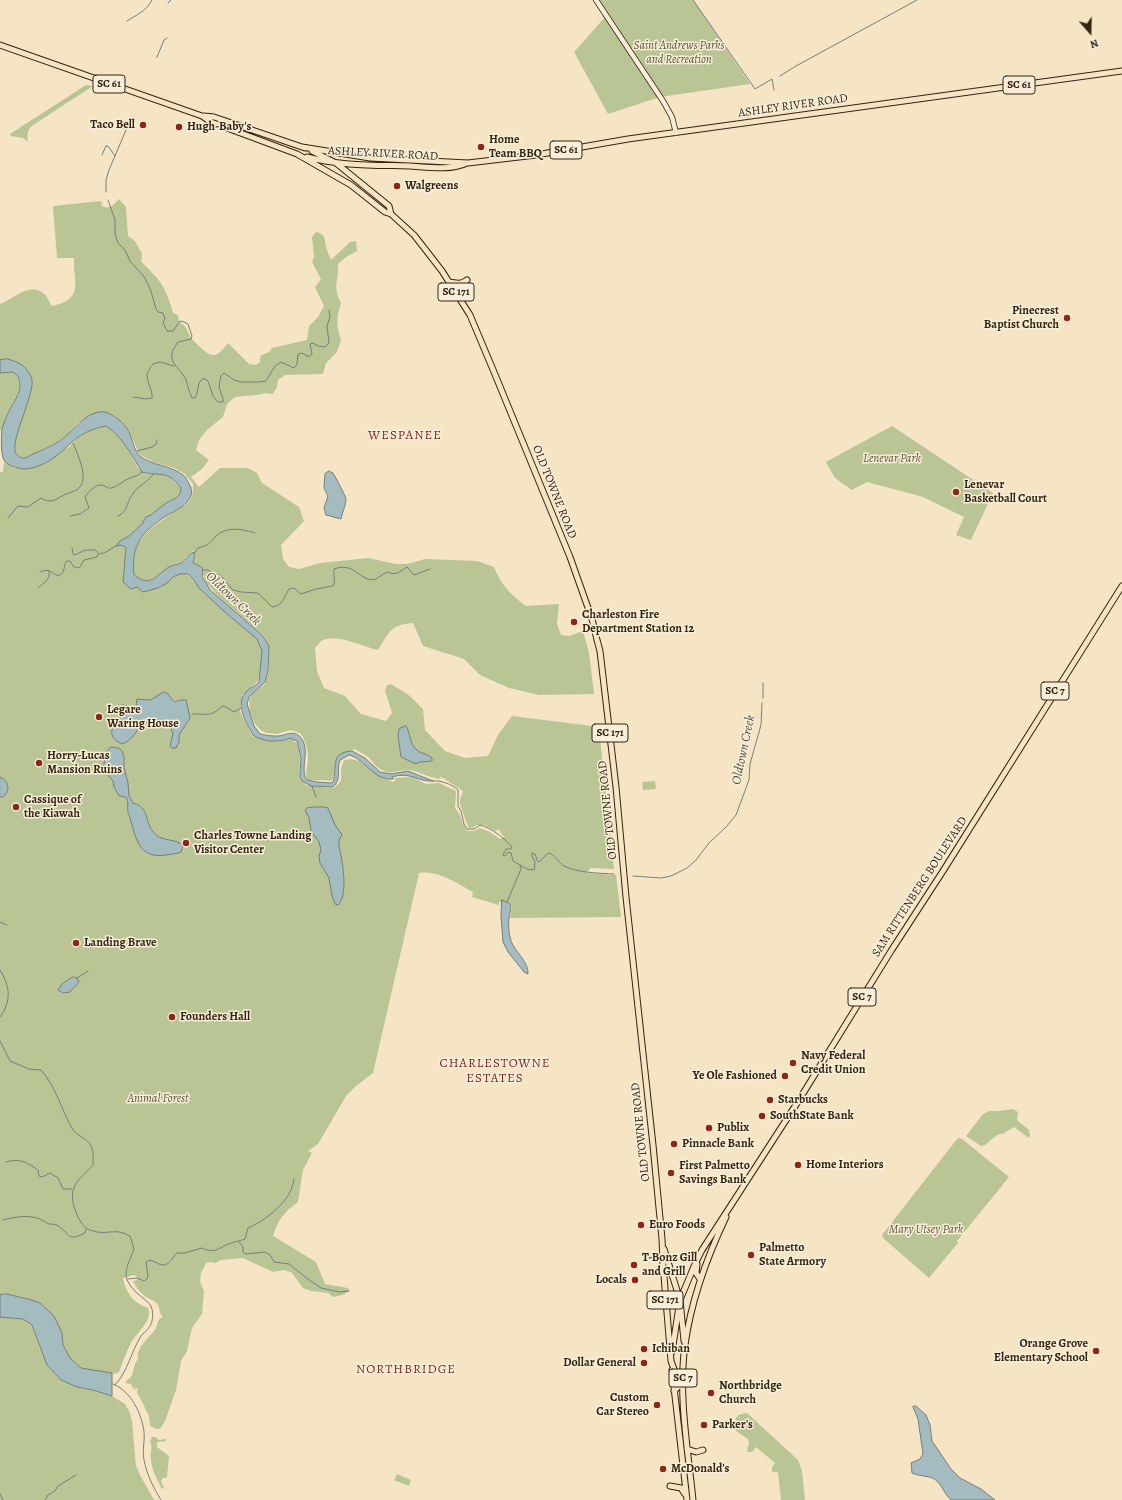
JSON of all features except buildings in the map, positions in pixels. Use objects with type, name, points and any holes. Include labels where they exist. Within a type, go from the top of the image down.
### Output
[{"type":"main road","points":[[596,0],[663,101],[672,117],[676,133]]},
{"type":"main road","name":"SC 61","points":[[0,45],[202,116]]},
{"type":"main road","name":"ASHLEY RIVER ROAD","points":[[302,147],[370,158],[468,163],[536,155],[628,139],[1122,70]]},
{"type":"main road","name":"SC 171","points":[[202,116],[214,117],[302,147],[336,163],[389,206],[391,214]]},
{"type":"main road","name":"SC 171","points":[[202,116],[211,122],[297,154],[351,185],[385,212],[391,214]]},
{"type":"main road","name":"ASHLEY RIVER ROAD","points":[[297,154],[347,165],[444,167],[461,166],[468,163]]},
{"type":"main road","name":"OLD TOWNE ROAD","points":[[391,214],[418,240],[449,282],[470,315],[570,557],[592,619],[600,651],[616,787],[662,1238],[671,1361]]},
{"type":"main road","points":[[449,282],[463,283],[467,280]]},
{"type":"main road","name":"SAM RITTENBERG BOULEVARD","points":[[687,1498],[671,1361],[680,1300],[695,1264],[702,1250],[799,1100],[875,976],[943,871],[1122,586]]},
{"type":"main road","name":"SAM RITTENBERG BOULEVARD","points":[[693,1500],[684,1411],[683,1382],[685,1346],[692,1308],[700,1279],[714,1243],[735,1198]]},
{"type":"main road","name":"OLD TOWNE ROAD","points":[[662,1238],[680,1300],[685,1346]]},
{"type":"main road","points":[[700,1279],[697,1276],[696,1269],[702,1250]]},
{"type":"main road","points":[[671,1361],[678,1380],[683,1382],[674,1391],[679,1398],[684,1411]]},
{"type":"main road","points":[[687,1449],[696,1452],[703,1450]]},
{"type":"main road","points":[[670,1486],[681,1488],[687,1498]]},
{"type":"green space","name":"Saint Andrews Parks and Recreation","points":[[596,0],[693,0],[750,84],[660,97],[608,114],[574,52],[606,16]]},
{"type":"green space","points":[[86,85],[93,86],[33,125],[28,132],[28,142],[23,138],[11,136],[10,134]]},
{"type":"green space","name":"Animal Forest","points":[[119,199],[126,207],[128,236],[135,241],[142,254],[141,261],[160,282],[167,295],[173,313],[178,315],[179,322],[186,327],[192,339],[211,355],[218,354],[228,343],[249,364],[256,365],[260,362],[260,356],[269,352],[272,348],[307,340],[309,326],[318,317],[324,306],[315,287],[321,279],[312,262],[314,257],[312,237],[316,232],[324,236],[327,251],[331,260],[350,242],[356,241],[357,251],[346,257],[338,264],[336,288],[341,303],[337,322],[341,340],[337,352],[326,363],[323,374],[285,375],[278,380],[277,387],[273,394],[266,393],[235,397],[227,404],[223,417],[207,430],[199,440],[196,450],[209,460],[202,469],[191,477],[199,487],[220,468],[248,468],[257,473],[262,483],[299,507],[304,521],[281,545],[283,559],[289,567],[299,569],[320,563],[368,558],[396,564],[407,564],[425,559],[477,561],[494,567],[507,589],[526,606],[559,604],[557,624],[561,635],[569,636],[583,631],[589,653],[594,694],[539,695],[509,688],[480,675],[464,659],[423,646],[413,623],[400,625],[391,630],[378,650],[342,639],[334,638],[321,641],[315,648],[317,671],[324,688],[345,696],[361,714],[386,721],[392,713],[385,691],[387,685],[391,684],[410,696],[423,709],[425,730],[445,751],[465,758],[488,756],[498,735],[512,716],[592,726],[599,729],[614,869],[591,868],[586,873],[616,875],[621,917],[510,918],[512,906],[499,902],[499,905],[472,897],[473,892],[448,878],[434,874],[419,873],[373,1073],[346,1096],[318,1144],[308,1151],[312,1153],[303,1170],[298,1202],[282,1217],[273,1236],[316,1262],[325,1284],[348,1288],[349,1291],[343,1295],[333,1297],[328,1293],[311,1291],[303,1288],[292,1273],[285,1270],[273,1272],[243,1258],[220,1260],[216,1263],[206,1263],[201,1273],[200,1282],[204,1291],[202,1314],[192,1328],[187,1351],[181,1361],[176,1390],[165,1421],[160,1429],[150,1426],[149,1416],[137,1392],[138,1389],[136,1388],[134,1390],[131,1384],[125,1383],[132,1375],[141,1346],[156,1328],[159,1319],[163,1317],[160,1314],[158,1305],[139,1291],[133,1281],[137,1280],[137,1277],[134,1275],[123,1278],[128,1293],[138,1303],[148,1308],[149,1313],[144,1326],[131,1343],[119,1372],[114,1374],[81,1368],[70,1358],[63,1345],[62,1333],[28,1299],[7,1294],[0,1295],[0,472],[3,472],[4,461],[14,468],[29,468],[69,447],[86,433],[106,426],[122,439],[138,468],[147,474],[162,474],[170,477],[181,488],[180,494],[176,498],[146,517],[142,524],[127,538],[125,556],[137,587],[153,586],[169,582],[179,574],[189,576],[199,588],[257,639],[262,651],[262,663],[258,681],[242,695],[240,711],[251,734],[254,737],[277,742],[289,738],[293,740],[297,744],[300,757],[299,779],[306,785],[334,788],[341,781],[341,769],[344,760],[351,759],[359,761],[383,778],[393,782],[396,780],[392,778],[412,777],[426,784],[439,783],[456,791],[455,808],[468,831],[474,831],[480,828],[490,832],[500,839],[504,837],[498,829],[496,831],[484,825],[476,825],[469,828],[460,804],[463,791],[440,776],[441,779],[408,770],[387,772],[378,767],[367,756],[354,749],[352,751],[345,752],[337,758],[332,780],[310,780],[307,779],[306,776],[308,757],[307,747],[300,733],[291,730],[277,734],[267,733],[262,731],[255,724],[250,712],[249,700],[253,693],[265,684],[269,670],[269,646],[263,635],[220,598],[207,584],[202,566],[193,563],[196,555],[193,551],[181,562],[169,567],[162,574],[150,580],[142,581],[134,575],[133,562],[135,552],[144,535],[188,502],[192,495],[193,484],[185,474],[174,468],[153,462],[139,454],[129,430],[115,416],[105,412],[90,415],[78,423],[67,435],[54,444],[23,459],[15,454],[15,438],[31,389],[12,361],[8,359],[0,360],[0,304],[22,292],[32,289],[38,290],[44,294],[52,306],[69,299],[75,288],[74,258],[57,258],[53,206],[101,201],[102,206],[107,207],[111,206]]},
{"type":"green space","points":[[13,372],[18,375],[18,391],[1,431],[0,373]]},
{"type":"green space","name":"Lenevar Park","points":[[892,426],[993,493],[971,540],[956,535],[964,517],[923,497],[867,482],[852,490],[835,478],[826,462]]},
{"type":"green space","points":[[655,781],[656,789],[643,790],[642,782]]},
{"type":"green space","points":[[1013,1109],[1018,1112],[1017,1120],[1029,1130],[1029,1138],[1014,1127],[997,1135],[985,1145],[981,1146],[966,1136],[983,1114],[990,1111]]},
{"type":"green space","name":"Mary Utsey Park","points":[[959,1138],[1009,1177],[929,1278],[883,1238],[882,1235]]},
{"type":"green space","points":[[0,1317],[23,1319],[32,1325],[40,1348],[77,1387],[112,1396],[125,1404],[132,1421],[136,1466],[154,1500],[0,1500]]},
{"type":"green space","points":[[747,1413],[798,1460],[802,1471],[805,1500],[781,1500],[778,1472],[772,1472],[772,1467],[775,1463],[756,1447],[752,1452],[748,1452],[748,1439],[736,1431],[732,1425],[738,1415]]},
{"type":"green space","points":[[152,1437],[159,1440],[166,1439],[166,1441],[157,1442],[157,1447],[169,1456],[167,1477],[163,1478],[161,1481],[164,1488],[162,1489],[155,1475],[152,1464],[150,1441]]},
{"type":"green space","points":[[397,1474],[411,1480],[409,1486],[394,1480]]},
{"type":"water","points":[[8,359],[24,366],[32,380],[32,386],[16,437],[15,453],[19,457],[25,458],[51,446],[63,438],[88,416],[93,413],[105,412],[115,417],[126,427],[130,433],[136,451],[141,457],[173,469],[184,475],[191,488],[190,498],[182,507],[160,520],[143,535],[134,554],[134,575],[140,579],[149,581],[169,567],[181,563],[193,552],[195,555],[193,563],[202,567],[202,576],[210,590],[262,635],[269,646],[268,671],[265,682],[249,697],[247,704],[254,726],[260,734],[279,736],[292,733],[298,735],[304,743],[305,748],[304,771],[307,780],[317,782],[333,782],[337,757],[345,752],[352,751],[365,758],[380,772],[391,774],[408,771],[433,781],[427,781],[404,775],[392,777],[393,779],[386,779],[380,777],[355,757],[349,755],[340,760],[338,778],[333,787],[311,786],[302,781],[300,778],[301,758],[297,741],[290,738],[281,741],[271,741],[261,739],[253,735],[242,713],[241,701],[247,691],[259,682],[262,651],[257,639],[199,588],[188,574],[180,574],[173,577],[167,583],[158,588],[143,592],[137,587],[131,589],[123,582],[126,547],[121,545],[116,546],[120,541],[129,536],[142,524],[146,517],[176,498],[180,494],[181,488],[172,478],[168,476],[142,472],[122,441],[106,426],[81,436],[73,441],[57,456],[44,464],[23,469],[8,464],[4,460],[2,454],[2,430],[8,413],[20,389],[20,385],[18,376],[13,372],[0,373],[0,360]]},
{"type":"water","points":[[329,471],[333,473],[346,499],[341,519],[326,515],[324,508],[328,496],[324,488],[325,474]]},
{"type":"water","points":[[164,692],[167,693],[174,702],[186,700],[190,718],[179,735],[179,742],[176,748],[172,748],[170,746],[173,734],[169,723],[162,720],[148,721],[144,723],[127,742],[122,744],[113,737],[112,729],[116,724],[118,724],[122,705],[134,707],[136,706],[137,699],[150,700]]},
{"type":"water","points":[[406,726],[414,748],[428,755],[432,758],[432,761],[420,762],[416,764],[401,757],[398,736],[399,729]]},
{"type":"water","points":[[111,747],[119,748],[124,756],[124,767],[128,783],[129,796],[133,803],[142,808],[145,812],[149,825],[155,834],[162,838],[177,842],[183,846],[181,852],[166,855],[150,854],[144,851],[140,846],[128,813],[126,797],[119,796],[114,787],[113,781],[103,769],[106,753]]},
{"type":"water","points":[[0,777],[7,783],[8,786],[6,794],[3,797],[0,797]]},
{"type":"water","points":[[307,808],[328,808],[335,825],[342,835],[339,840],[339,846],[344,885],[341,900],[338,905],[335,904],[332,896],[329,878],[320,863],[319,856],[321,850],[319,842],[311,831],[309,818],[305,810]]},
{"type":"water","points":[[502,900],[511,906],[509,917],[510,938],[526,965],[528,974],[524,972],[508,952],[503,942],[501,916]]},
{"type":"water","points":[[73,977],[77,978],[79,982],[70,992],[63,993],[58,990],[62,984]]},
{"type":"water","points":[[7,1294],[40,1303],[54,1316],[62,1333],[63,1345],[70,1358],[81,1368],[112,1373],[112,1396],[77,1387],[61,1380],[47,1365],[32,1325],[23,1319],[0,1317],[0,1295]]},
{"type":"water","points":[[916,1406],[926,1415],[930,1425],[932,1441],[951,1469],[960,1478],[981,1489],[995,1500],[951,1500],[935,1479],[912,1473],[911,1463],[920,1459],[923,1454],[918,1419],[913,1407]]},
{"type":"waterway","points":[[127,21],[144,10],[152,0]]},
{"type":"waterway","points":[[168,3],[171,0]]},
{"type":"waterway","points":[[693,0],[755,89],[772,79],[774,90]]},
{"type":"waterway","points":[[780,76],[917,0]]},
{"type":"waterway","points":[[157,57],[164,40],[167,38]]},
{"type":"waterway","points":[[106,192],[106,180],[109,170],[126,130]]},
{"type":"waterway","points":[[102,155],[106,146],[108,146],[115,156]]},
{"type":"waterway","points":[[108,200],[115,220],[115,234],[118,243],[125,250],[130,261],[145,278],[151,291],[156,309],[158,312],[163,313],[165,319],[163,322],[167,331],[173,331],[180,321],[188,324],[192,336],[191,339],[178,342],[172,354],[172,359],[186,380],[192,398],[196,397],[199,383],[203,378],[208,381],[213,396],[218,402],[223,402],[219,387],[221,376],[224,373],[234,380],[241,382],[258,382],[266,381],[275,366],[281,362],[294,368],[297,364],[298,354],[302,353],[309,357],[312,354],[310,344],[313,343],[318,346],[325,347],[329,343],[327,326],[330,317],[329,310]]},
{"type":"waterway","points":[[133,397],[146,399],[152,398],[152,392],[147,375],[153,364],[160,362],[174,366]]},
{"type":"waterway","points":[[137,451],[152,447],[156,444],[157,440]]},
{"type":"waterway","points":[[8,518],[18,506],[28,507],[41,498],[48,501],[53,501],[78,489],[83,480],[83,474],[74,445],[71,442]]},
{"type":"waterway","points":[[70,516],[80,514],[89,508],[85,497],[95,487],[100,485],[108,488],[113,487],[142,472]]},
{"type":"waterway","points":[[118,516],[124,512],[134,492],[153,474]]},
{"type":"waterway","points":[[194,554],[198,548],[208,544],[216,536],[225,531],[235,529],[255,533]]},
{"type":"waterway","points":[[40,572],[48,570],[58,576],[62,573],[67,561],[70,561],[73,566],[77,568],[80,567],[84,560],[97,557],[98,554],[104,553],[116,546]]},
{"type":"waterway","points":[[72,548],[73,554],[75,555],[85,550],[95,550],[98,553]]},
{"type":"waterway","points":[[202,570],[207,570],[221,576],[233,590],[258,593],[272,607],[281,603],[289,589],[294,588],[301,594],[316,589],[333,586],[334,569],[342,567],[353,570],[371,580],[376,579],[387,572],[393,574],[397,573],[407,567],[414,575],[430,569]]},
{"type":"waterway","points":[[38,588],[48,579],[49,571]]},
{"type":"waterway","name":"Oldtown Creek","points":[[763,683],[763,698]]},
{"type":"waterway","name":"Oldtown Creek","points":[[633,876],[661,878],[671,876],[687,868],[736,815],[749,780],[750,764],[761,725],[762,703]]},
{"type":"waterway","points":[[193,714],[211,714],[224,706],[234,712],[241,708]]},
{"type":"waterway","name":"Oldtown Creek","points":[[432,781],[446,783],[458,790],[458,806],[467,829],[474,829],[480,825],[493,831],[502,837],[512,847],[511,849],[506,849],[503,855],[505,856],[508,852],[511,853],[513,861],[527,869],[534,870],[535,862],[532,853],[535,854],[539,862],[550,853],[562,865],[576,870],[614,874]]},
{"type":"waterway","points":[[312,786],[316,797]]},
{"type":"waterway","points":[[507,902],[521,869],[520,865]]},
{"type":"waterway","points":[[0,922],[7,925]]},
{"type":"waterway","points":[[0,970],[8,988],[8,999],[4,1011],[0,1017]]},
{"type":"waterway","points":[[77,978],[88,971]]},
{"type":"waterway","points":[[0,1041],[10,1061],[29,1069],[41,1070],[51,1084],[73,1130],[88,1141],[92,1148],[93,1165],[77,1182],[72,1198],[80,1220],[86,1228],[90,1230],[97,1232],[121,1232],[130,1236],[134,1249],[127,1267],[126,1277],[131,1287],[151,1306],[153,1318],[148,1329],[141,1336],[123,1374],[115,1385]]},
{"type":"waterway","points":[[6,1162],[15,1160],[26,1163],[38,1170],[39,1176],[42,1177],[50,1173],[58,1178],[63,1189],[72,1189]]},
{"type":"waterway","points":[[128,1279],[137,1278],[144,1281],[147,1279],[146,1262],[148,1261],[151,1260],[165,1265],[170,1262],[177,1253],[185,1253],[202,1248],[211,1251],[245,1239],[248,1228],[270,1215],[283,1202],[292,1187],[294,1179]]},
{"type":"waterway","points":[[3,1220],[20,1217],[37,1218],[49,1224],[57,1225],[71,1237],[79,1236],[85,1233],[86,1229]]},
{"type":"waterway","points":[[239,1242],[243,1247],[243,1252],[246,1254],[265,1252],[270,1255],[274,1262],[289,1264],[321,1288],[339,1292],[349,1291]]},
{"type":"waterway","points":[[113,1384],[119,1387],[130,1398],[141,1418],[144,1432],[143,1453],[145,1465],[155,1490],[161,1500]]},
{"type":"waterway","points":[[45,1500],[48,1495],[55,1491],[58,1486],[76,1475]]},
{"type":"waterway","points":[[0,1494],[3,1500]]},
{"type":"place","name":"Taco Bell","points":[[143,125]]},
{"type":"place","name":"Hugh-Baby's","points":[[179,127]]},
{"type":"place","name":"Home Team BBQ","points":[[481,147]]},
{"type":"place","name":"Walgreens","points":[[397,186]]},
{"type":"place","name":"Pinecrest Baptist Church","points":[[1067,318]]},
{"type":"place","name":"Lenevar Basketball Court","points":[[956,492]]},
{"type":"place","name":"Charleston Fire Department Station 12","points":[[574,622]]},
{"type":"place","name":"Legare Waring House","points":[[99,717]]},
{"type":"place","name":"Horry-Lucas Mansion Ruins","points":[[39,763]]},
{"type":"place","name":"Cassique of the Kiawah","points":[[16,807]]},
{"type":"place","name":"Charles Towne Landing Visitor Center","points":[[186,843]]},
{"type":"place","name":"Landing Brave","points":[[76,943]]},
{"type":"place","name":"Founders Hall","points":[[172,1017]]},
{"type":"place","name":"Navy Federal Credit Union","points":[[793,1063]]},
{"type":"place","name":"Ye Ole Fashioned","points":[[785,1076]]},
{"type":"place","name":"Starbucks","points":[[770,1100]]},
{"type":"place","name":"SouthState Bank","points":[[762,1116]]},
{"type":"place","name":"Publix","points":[[709,1128]]},
{"type":"place","name":"Pinnacle Bank","points":[[674,1144]]},
{"type":"place","name":"Home Interiors","points":[[798,1165]]},
{"type":"place","name":"First Palmetto Savings Bank","points":[[671,1173]]},
{"type":"place","name":"Euro Foods","points":[[641,1225]]},
{"type":"place","name":"Palmetto State Armory","points":[[751,1255]]},
{"type":"place","name":"T-Bonz Gill and Grill","points":[[634,1265]]},
{"type":"place","name":"Locals","points":[[635,1280]]},
{"type":"place","name":"Ichiban","points":[[644,1349]]},
{"type":"place","name":"Orange Grove Elementary School","points":[[1096,1351]]},
{"type":"place","name":"Dollar General","points":[[644,1363]]},
{"type":"place","name":"Northbridge Church","points":[[711,1393]]},
{"type":"place","name":"Custom Car Stereo","points":[[657,1405]]},
{"type":"place","name":"Parker's","points":[[704,1425]]},
{"type":"place","name":"McDonald's","points":[[663,1469]]},
{"type":"district","name":"WESPANEE","points":[[405,436]]},
{"type":"district","name":"CHARLESTOWNE ESTATES","points":[[495,1072]]},
{"type":"district","name":"NORTHBRIDGE","points":[[406,1370]]}]
